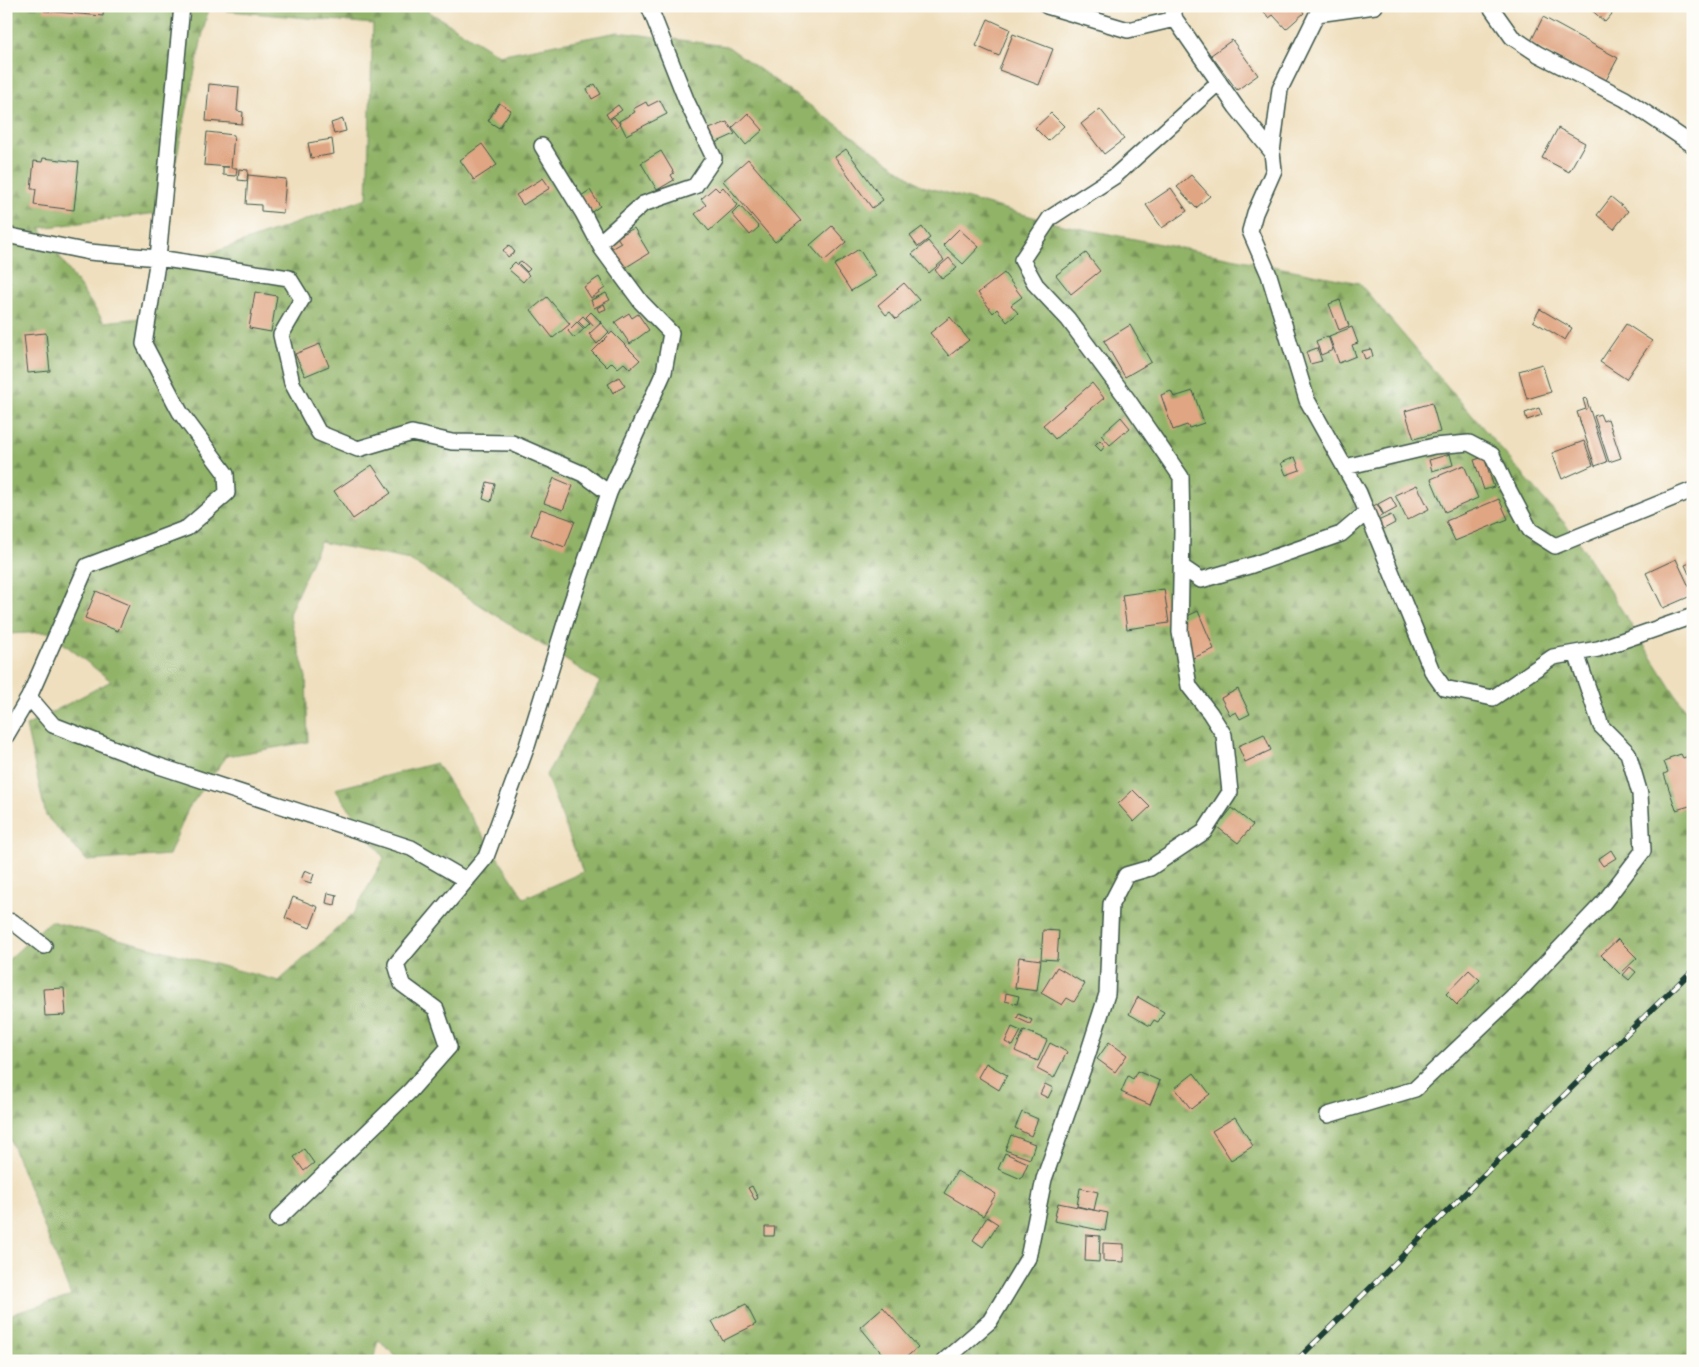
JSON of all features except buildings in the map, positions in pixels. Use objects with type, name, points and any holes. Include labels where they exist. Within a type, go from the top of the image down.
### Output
[{"type":"street","points":[[6,736],[29,697],[87,566],[187,528],[227,493],[226,474],[180,412],[144,344],[158,258],[182,6]]},
{"type":"street","points":[[599,243],[643,204],[695,186],[714,158],[687,102],[649,6]]},
{"type":"street","points":[[1047,6],[1128,30],[1174,13],[1236,107],[1272,152]]},
{"type":"street","points":[[1375,6],[1317,14],[1280,89],[1272,152],[1274,170],[1255,213],[1250,231],[1268,275],[1307,400],[1359,493],[1432,671],[1444,688],[1494,698],[1553,657],[1598,649],[1693,616]]},
{"type":"street","points":[[1490,6],[1512,37],[1538,54],[1625,99],[1693,145]]},
{"type":"street","points":[[944,1361],[990,1321],[1028,1258],[1044,1179],[1081,1076],[1107,994],[1112,904],[1126,875],[1150,868],[1204,832],[1230,792],[1224,735],[1189,686],[1180,632],[1182,567],[1181,477],[1128,400],[1074,327],[1036,286],[1022,260],[1050,218],[1115,176],[1219,82]]},
{"type":"street","points":[[278,1219],[410,1091],[449,1047],[436,1010],[402,984],[396,964],[486,857],[527,746],[570,607],[609,493],[664,372],[671,334],[642,302],[599,243],[542,146]]},
{"type":"street","points":[[6,235],[89,252],[158,258],[289,278],[302,299],[281,334],[292,383],[319,433],[358,449],[412,433],[452,442],[512,443],[583,474],[609,493]]},
{"type":"street","points":[[1345,467],[1434,446],[1469,443],[1492,455],[1530,530],[1555,546],[1690,491]]},
{"type":"street","points":[[1182,567],[1201,580],[1252,565],[1341,534],[1367,512]]},
{"type":"street","points":[[1328,1115],[1415,1089],[1524,986],[1604,902],[1643,851],[1640,794],[1628,753],[1601,726],[1576,653]]},
{"type":"street","points":[[29,697],[54,725],[158,766],[411,848],[466,880]]},
{"type":"street","points":[[6,921],[12,922],[44,946]]},
{"type":"green space","points":[[6,6],[422,6],[499,55],[618,32],[727,46],[922,186],[1058,224],[1359,283],[1572,532],[1693,722],[1693,1361],[402,1361],[378,1340],[373,1361],[6,1361],[6,1316],[71,1296],[6,1129],[6,962],[50,921],[279,981],[353,914],[384,858],[335,789],[436,763],[524,898],[583,872],[546,775],[600,682],[410,560],[320,542],[289,614],[306,677],[308,742],[227,756],[188,809],[169,855],[87,861],[46,816],[26,726],[111,681],[49,632],[6,634]],"holes":[[[208,9],[373,24],[367,198],[167,269],[150,317],[104,322],[40,228],[165,212]]]},
{"type":"railway","points":[[1296,1361],[1693,970]]}]
